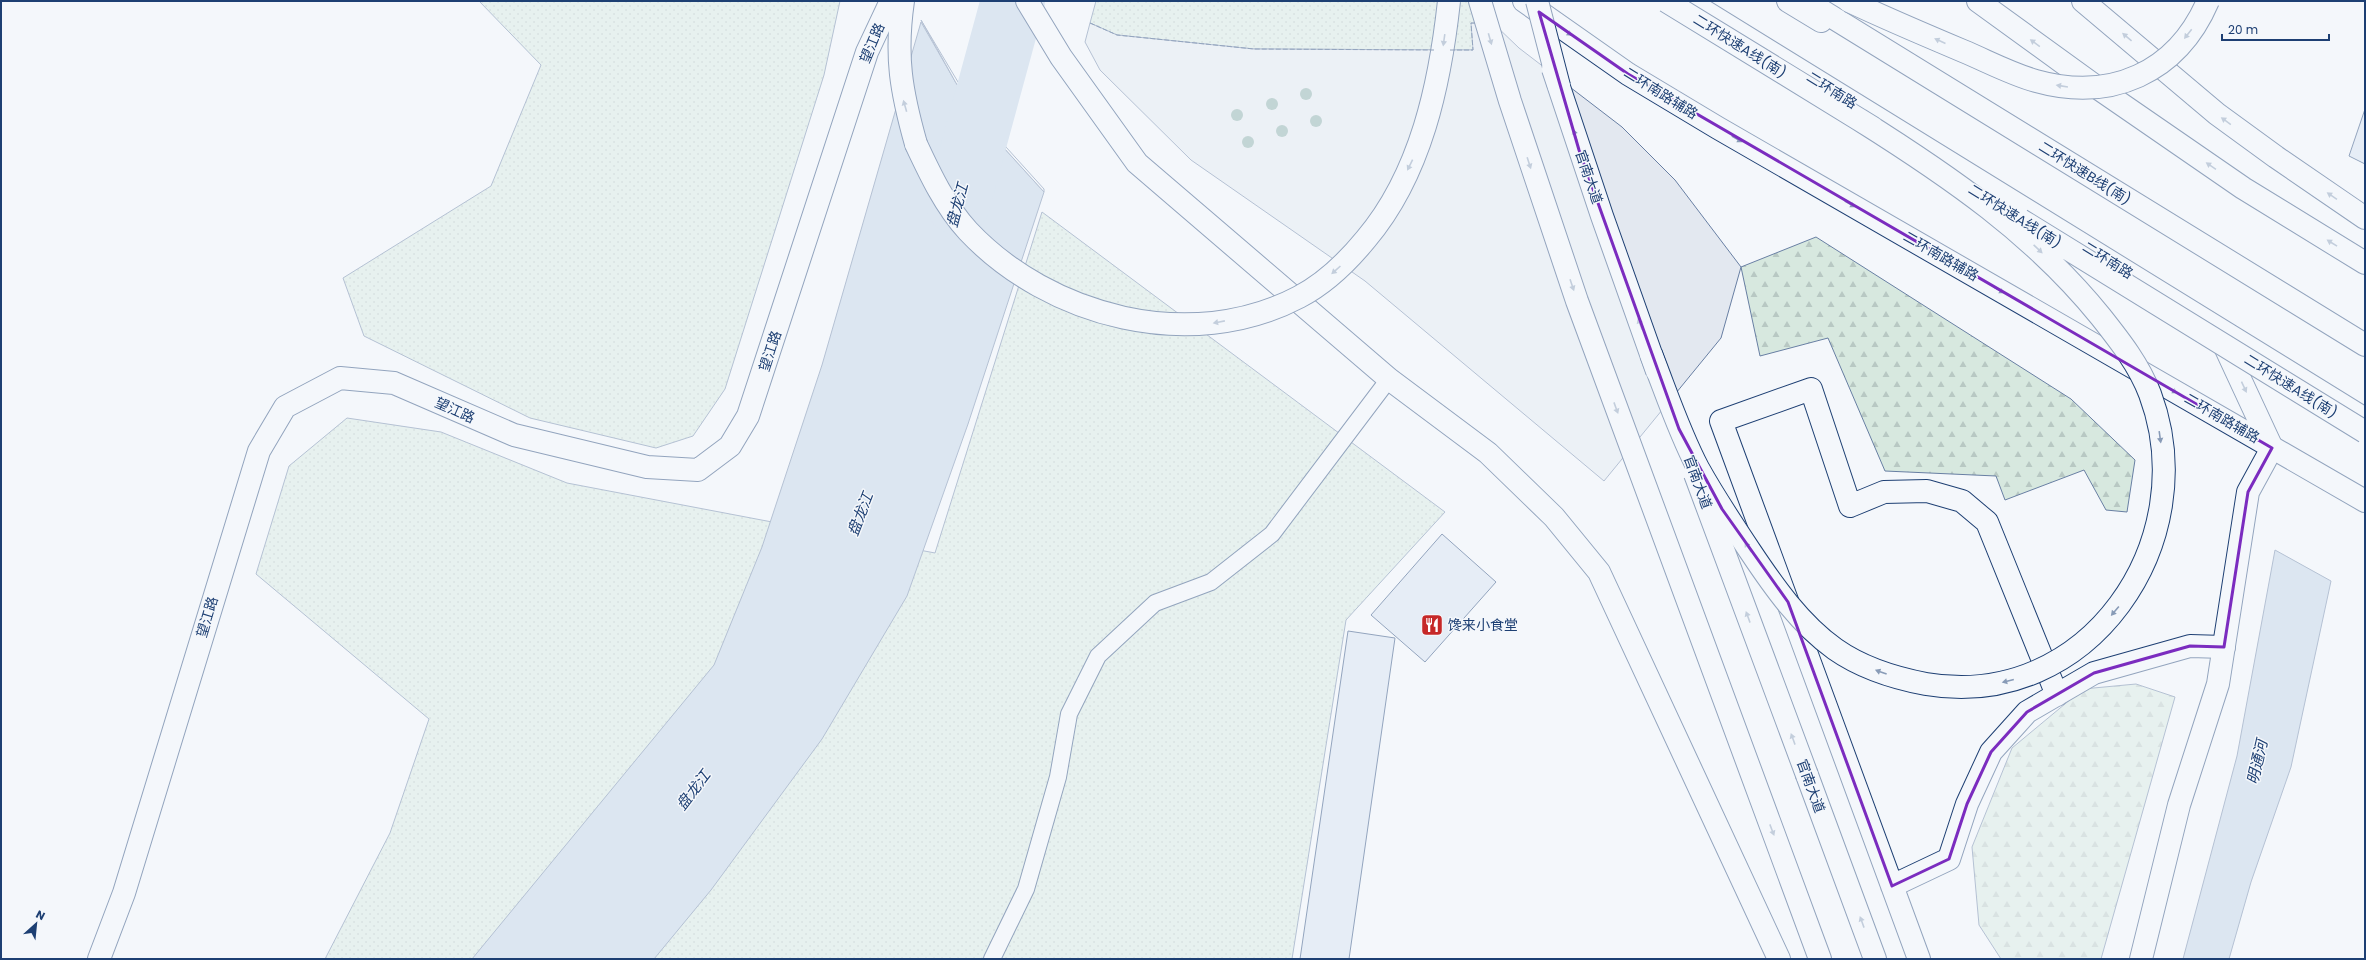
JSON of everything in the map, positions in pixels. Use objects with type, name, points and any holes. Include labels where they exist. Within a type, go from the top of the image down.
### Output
[{"type":"main road","name":"望江路","points":[[99,959],[124,893],[259,451],[285,407],[340,378],[394,383],[514,435],[647,467],[698,470],[730,446],[748,416],[867,52],[890,1]]},
{"type":"main road","points":[[903,1],[898,49],[903,97],[916,144],[937,188],[967,230],[1005,265],[1051,293],[1112,315],[1161,324],[1212,324],[1259,314],[1300,297],[1336,271],[1367,239],[1393,200],[1414,156],[1426,122],[1441,57],[1449,1]]},
{"type":"main road","points":[[1027,1],[1060,57],[1137,163],[1389,379],[1488,453],[1554,517],[1599,572],[1779,959]]},
{"type":"main road","points":[[1480,1],[1512,108],[1575,294],[1820,959]]},
{"type":"main road","name":"二环南路辅路","points":[[1524,1],[1628,74],[1713,125],[2365,501]]},
{"type":"main road","name":"官南大道","points":[[1533,1],[1559,86],[1651,354],[1875,959]]},
{"type":"main road","points":[[1537,1],[1559,86]]},
{"type":"main road","name":"二环快速A线(南)","points":[[1666,1],[2365,432]]},
{"type":"main road","name":"二环南路","points":[[1688,1],[2365,419]]},
{"type":"main road","points":[[1788,1],[2365,357]]},
{"type":"main road","name":"二环快速B线(南)","points":[[1806,1],[2365,345]]},
{"type":"main road","points":[[1849,1],[2035,81],[2065,87],[2088,88],[2122,83],[2158,65],[2175,50],[2191,30],[2208,1]]},
{"type":"main road","points":[[1978,1],[2095,86],[2243,188],[2365,263]]},
{"type":"main road","points":[[2083,1],[2217,114],[2276,157],[2365,218]]},
{"type":"main road","points":[[1651,354],[1680,429],[1698,468],[1722,509],[1779,592],[1805,624],[1836,649],[1868,668],[1903,680],[1939,686],[1974,687],[2009,681],[2041,671],[2071,654],[2097,632],[2119,606],[2136,579],[2150,549],[2159,518],[2163,487],[2163,456],[2158,424],[2150,394],[2136,365],[2117,337],[2078,289],[2042,253],[2015,228],[1974,196],[1933,167],[1860,120]]},
{"type":"main road","points":[[2141,959],[2179,805],[2218,684],[2248,492],[2272,448],[2216,326]]},
{"type":"main road","points":[[1918,959],[1721,421],[1811,389],[1850,506],[1884,492],[1927,491],[1962,502],[1987,522],[2057,695]]},
{"type":"main road","points":[[1892,886],[1949,860],[1967,804],[1991,752],[2027,712],[2094,674],[2190,646],[2224,647]]},
{"type":"lane","points":[[992,959],[1026,888],[1058,777],[1069,714],[1098,656],[1155,603],[1211,582],[1272,534],[1389,379]]},
{"type":"highlighted area","points":[[1539,12],[1628,74],[2272,448],[2248,492],[2224,647],[2190,646],[2094,673],[2027,712],[1991,752],[1967,804],[1949,859],[1892,886],[1788,602],[1722,509],[1679,429],[1579,150]]},
{"type":"green space","points":[[479,1],[840,1],[824,75],[725,389],[693,436],[656,448],[530,418],[364,336],[343,278],[491,186],[541,65]]},
{"type":"green space","points":[[1096,1],[1469,1],[1494,24],[1473,50],[1254,49],[1117,35],[1090,23]]},
{"type":"green space","points":[[1042,212],[1445,512],[1346,620],[1292,959],[325,959],[390,833],[429,719],[256,574],[289,466],[347,418],[441,432],[567,483],[935,553]]},
{"type":"green space","points":[[1816,237],[2071,399],[2135,460],[2127,512],[2106,510],[2084,470],[2005,500],[1996,476],[1885,471],[1828,338],[1760,356],[1741,267]]},
{"type":"green space","points":[[2136,684],[2175,697],[2101,959],[2001,959],[1979,925],[1972,847],[2012,748],[2083,689]]},
{"type":"shaded area","points":[[1090,23],[1117,35],[1254,49],[1473,50],[1471,23],[1494,24],[1519,48],[1622,127],[1675,180],[1741,267],[1721,338],[1604,481],[1365,281],[1191,160],[1100,70],[1085,42]]},
{"type":"water","points":[[921,22],[956,83],[1004,148],[1044,192],[968,424],[907,596],[822,739],[711,890],[654,959],[472,959],[714,665],[762,547],[822,365]]},
{"type":"water","name":"明通河","points":[[2275,550],[2331,581],[2291,767],[2251,882],[2229,959],[2183,959],[2237,756]]},
{"type":"pier","points":[[921,20],[958,82],[1006,147],[1044,189],[1044,192],[1004,148],[956,83]]},
{"type":"building","points":[[2365,109],[2365,164],[2349,156]]},
{"type":"building","points":[[1442,534],[1496,582],[1425,662],[1371,615]]},
{"type":"building","points":[[1348,631],[1395,638],[1349,959],[1300,959]]},
{"type":"waterway","name":"盘龙江","points":[[958,203],[1013,1]]},
{"type":"fence","points":[[1090,23],[1117,35],[1254,49],[1434,50]]},
{"type":"fence","points":[[1450,50],[1473,50],[1471,23],[1477,23]]},
{"type":"place","name":"馋来小食堂","points":[[1432,625]]}]
